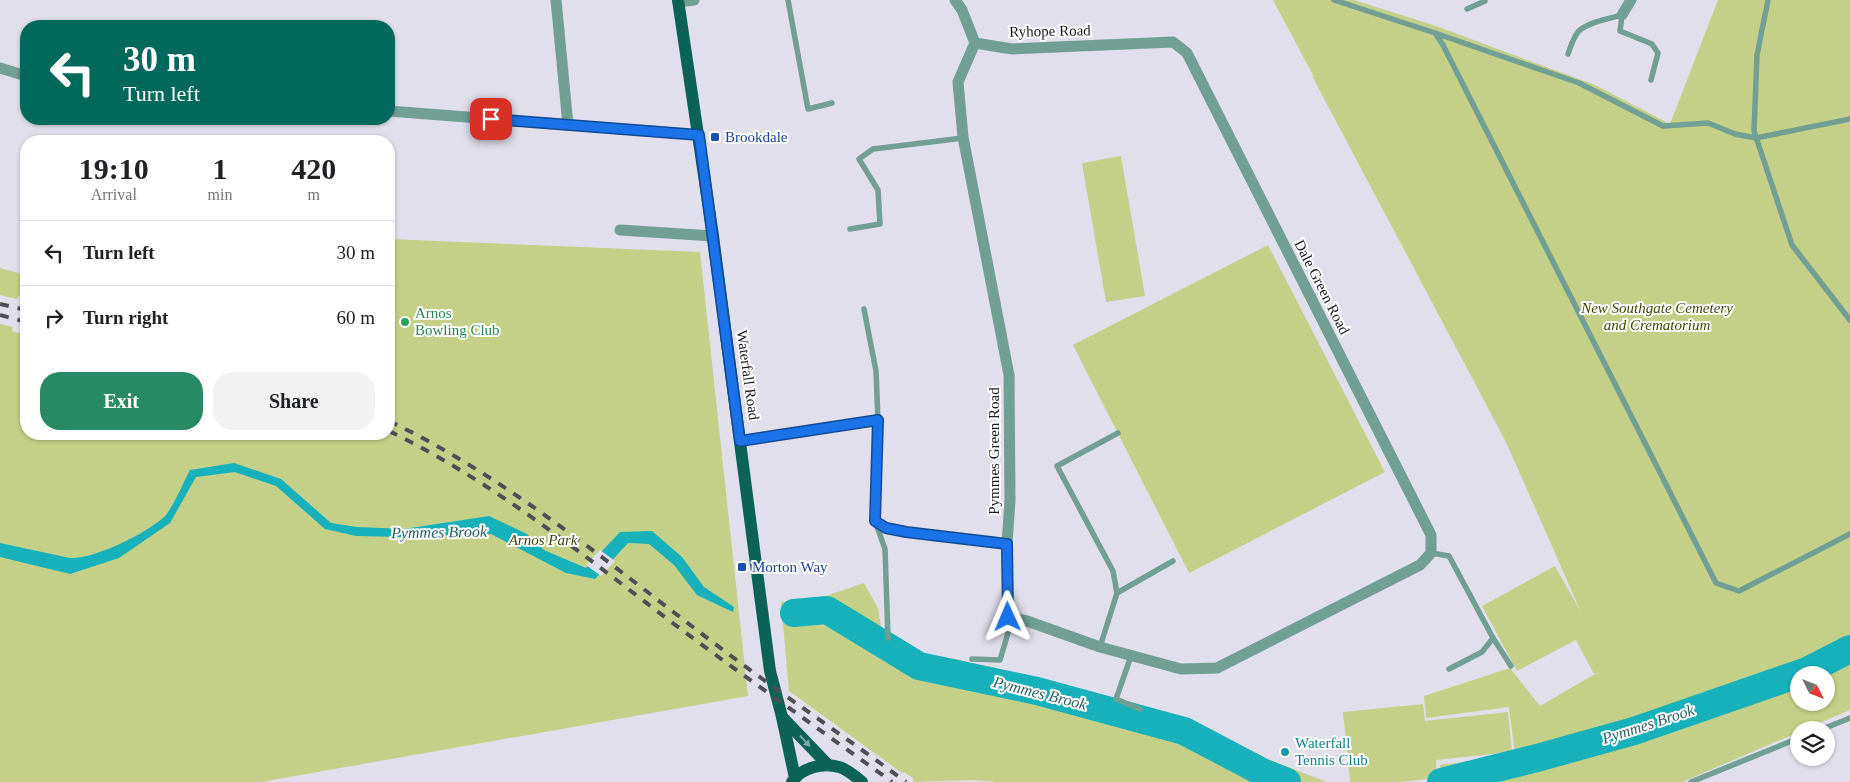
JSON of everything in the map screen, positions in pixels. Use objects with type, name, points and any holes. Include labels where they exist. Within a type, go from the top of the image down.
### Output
[{"type":"main road","name":"Waterfall Road","points":[[678,1],[713,236],[770,670],[782,716],[828,765]]},
{"type":"main road","points":[[782,716],[793,780],[812,767],[828,765],[840,767],[862,782]]},
{"type":"street","points":[[556,0],[568,125]]},
{"type":"street","points":[[678,1],[694,0]]},
{"type":"street","points":[[955,0],[962,10],[975,43]]},
{"type":"street","points":[[1622,15],[1631,0]]},
{"type":"street","name":"Ryhope Road","points":[[975,43],[1012,49],[1174,42]]},
{"type":"street","name":"Dale Green Road","points":[[1174,42],[1187,54],[1417,508],[1430,535],[1431,552]]},
{"type":"street","name":"Pymmes Green Road","points":[[975,43],[958,82],[964,138],[1009,374],[1010,500],[1007,544],[1008,617]]},
{"type":"street","points":[[0,68],[20,74]]},
{"type":"street","points":[[395,111],[699,135]]},
{"type":"street","points":[[620,230],[713,236]]},
{"type":"street","points":[[1008,617],[1100,647],[1181,670],[1217,668],[1420,566],[1431,552]]},
{"type":"lane","points":[[788,0],[808,109],[832,103]]},
{"type":"lane","points":[[1334,0],[1579,83],[1662,126],[1708,123],[1735,134],[1756,138],[1850,119]]},
{"type":"lane","points":[[1467,9],[1484,0]]},
{"type":"lane","points":[[1768,0],[1757,55],[1754,131],[1792,245],[1849,318]]},
{"type":"lane","points":[[1568,54],[1579,30],[1591,24],[1622,15],[1620,31],[1652,44],[1658,53],[1651,80]]},
{"type":"lane","points":[[1435,33],[1448,54],[1716,583],[1739,591],[1850,534]]},
{"type":"lane","points":[[850,229],[880,224],[878,190],[859,159],[874,149],[964,138]]},
{"type":"lane","points":[[864,309],[876,371],[878,420],[875,521],[885,549],[888,638]]},
{"type":"lane","points":[[740,441],[878,420]]},
{"type":"lane","points":[[1100,647],[1118,593],[1113,571],[1057,466],[1118,433]]},
{"type":"lane","points":[[875,521],[886,528],[906,532],[1007,544]]},
{"type":"lane","points":[[1431,552],[1450,556],[1493,638],[1511,666]]},
{"type":"lane","points":[[1118,593],[1173,561]]},
{"type":"lane","points":[[972,659],[1000,660],[1008,632],[1008,617]]},
{"type":"lane","points":[[1449,669],[1482,652],[1493,638]]},
{"type":"lane","points":[[1131,656],[1116,699],[1140,709]]},
{"type":"lane","points":[[1835,724],[1850,718]]},
{"type":"lane","points":[[1691,782],[1790,742]]},
{"type":"green space","name":"New Southgate Cemetery and Crematorium","points":[[1273,0],[1354,0],[1436,26],[1595,85],[1670,124],[1718,0],[1850,0],[1850,710],[1824,721],[1790,721],[1790,736],[1682,782],[1441,782],[1440,765],[1515,755],[1509,707],[1426,718],[1424,696],[1510,668],[1540,706],[1593,675],[1600,673],[1594,674],[1576,640],[1517,671],[1482,606],[1555,566],[1581,612],[1506,442],[1312,76],[1314,77]]},
{"type":"green space","points":[[1121,156],[1145,296],[1106,302],[1082,163]]},
{"type":"green space","name":"Arnos Park","points":[[395,239],[700,252],[748,696],[261,782],[0,782],[0,324],[13,327],[12,331],[20,333],[20,440],[395,440]]},
{"type":"green space","points":[[1268,245],[1385,472],[1189,573],[1073,345]]},
{"type":"green space","points":[[0,268],[20,273],[20,296],[17,299],[0,295]]},
{"type":"green space","points":[[864,583],[878,608],[886,655],[958,659],[1007,678],[1192,730],[1327,782],[996,782],[972,780],[915,782],[913,778],[904,772],[902,773],[789,691],[781,602],[826,596]]},
{"type":"green space","points":[[1423,704],[1425,721],[1508,712],[1512,752],[1436,760],[1437,778],[1400,782],[1350,782],[1343,712]]},
{"type":"water","points":[[234,463],[281,479],[331,523],[357,527],[404,529],[489,516],[527,534],[544,550],[586,568],[620,532],[652,531],[682,557],[704,587],[734,607],[733,612],[697,595],[674,565],[649,544],[628,543],[595,579],[566,573],[491,534],[402,537],[356,536],[325,529],[276,486],[235,472],[196,477],[170,523],[119,558],[70,574],[0,557],[0,543],[70,558],[106,550],[145,531],[164,517],[190,470]]},
{"type":"pier","points":[[600,550],[615,561],[601,576],[586,565]]},
{"type":"waterway","name":"Pymmes Brook","points":[[794,613],[827,610],[919,666],[1037,691],[1184,731],[1262,772],[1287,782]]},
{"type":"waterway","name":"Pymmes Brook","points":[[1441,782],[1634,731],[1807,671],[1850,649]]},
{"type":"railway","points":[[0,304],[20,309]]},
{"type":"railway","points":[[0,315],[20,320]]},
{"type":"railway","points":[[395,424],[474,468],[555,522],[734,658],[906,782]]},
{"type":"railway","points":[[395,434],[464,472],[536,520],[701,644],[892,782]]},
{"type":"place","name":"Brookdale","points":[[715,137]]},
{"type":"place","name":"Arnos Bowling Club","points":[[405,322]]},
{"type":"place","name":"Morton Way","points":[[742,567]]},
{"type":"place","name":"Waterfall Tennis Club","points":[[1285,752]]},
{"type":"route","points":[[491,119],[699,135],[740,441],[878,420],[875,521],[886,528],[906,532],[1007,544],[1008,617]]}]
